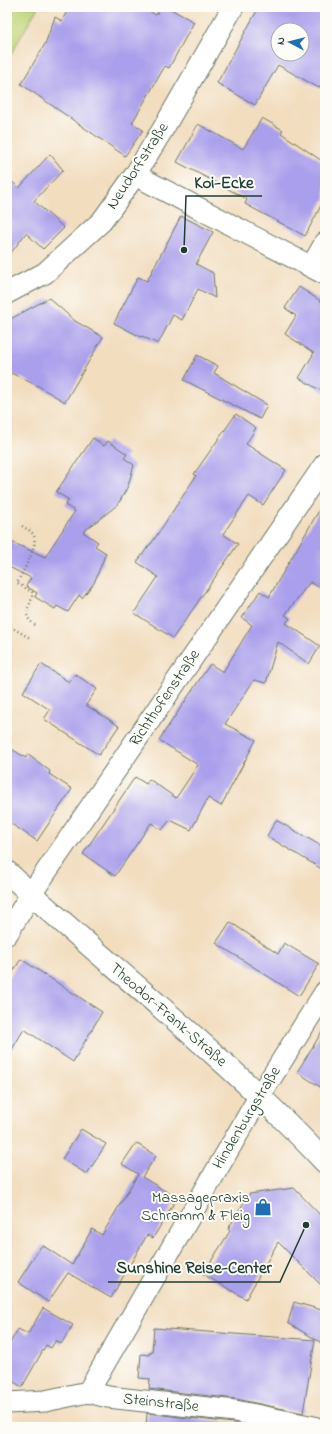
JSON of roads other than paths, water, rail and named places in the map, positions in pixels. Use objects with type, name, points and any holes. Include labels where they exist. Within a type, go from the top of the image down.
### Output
[{"type":"main road","name":"Theodor-Frank-Straße","points":[[7,872],[221,1060],[325,1162]]},
{"type":"street","name":"Neudorfstraße","points":[[7,294],[45,273],[102,221],[135,175],[233,7]]},
{"type":"street","points":[[135,175],[318,270],[325,242]]},
{"type":"street","name":"Richthofenstraße","points":[[7,934],[31,894],[325,464]]},
{"type":"street","name":"Hindenburgstraße","points":[[88,1392],[259,1097],[325,992]]},
{"type":"street","name":"Steinstraße","points":[[7,1403],[46,1401],[88,1392],[108,1398],[236,1411],[314,1427]]},
{"type":"place","name":"Koi-Ecke","points":[[184,250]]},
{"type":"place","name":"Massagepraxis Schramm & Fleig","points":[[263,1207]]},
{"type":"place","name":"Sunshine Reise-Center","points":[[306,1225]]}]
